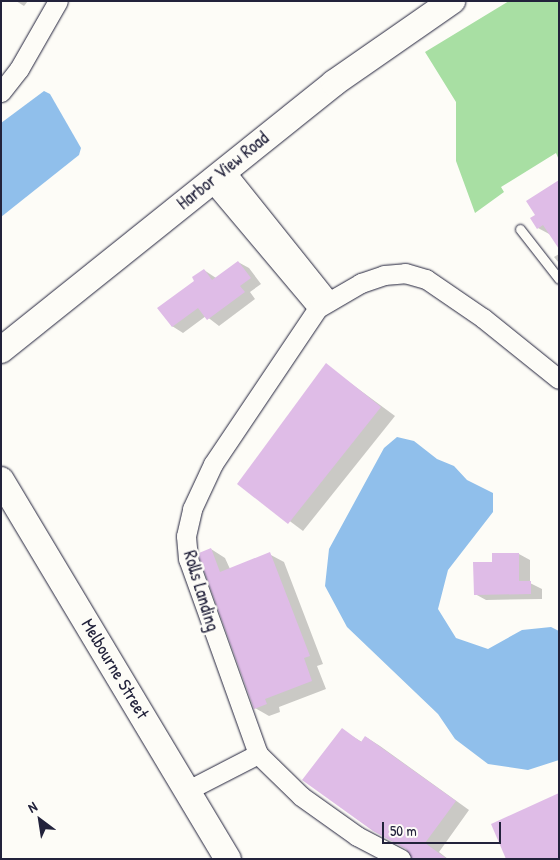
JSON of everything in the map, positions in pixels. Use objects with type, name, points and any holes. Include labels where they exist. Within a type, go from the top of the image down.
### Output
[{"type":"main road","name":"Harbor View Road","points":[[1,350],[334,84],[452,1]]},
{"type":"main road","name":"Melbourne Street","points":[[1,480],[228,859]]},
{"type":"street","points":[[1,92],[19,69],[58,1]]},
{"type":"street","points":[[217,176],[324,305],[384,275],[405,273],[426,278],[483,318],[559,379]]},
{"type":"street","name":"Rolls Landing","points":[[324,305],[213,464],[192,509],[186,536],[188,559],[258,754],[301,796],[357,836],[401,859]]},
{"type":"street","points":[[188,790],[258,754]]},
{"type":"lane","points":[[520,229],[559,279]]},
{"type":"green space","points":[[509,1],[559,1],[559,160],[556,153],[501,187],[504,192],[475,213],[456,161],[456,102],[425,52]]},
{"type":"water","points":[[44,91],[50,94],[81,148],[79,155],[1,217],[1,123]]},
{"type":"water","points":[[397,437],[414,441],[437,459],[454,466],[467,480],[493,493],[493,512],[448,570],[438,609],[456,638],[488,649],[522,630],[551,627],[559,631],[559,760],[528,770],[488,764],[455,739],[438,714],[347,627],[325,586],[329,549],[384,448]]},
{"type":"building","points":[[559,180],[559,249],[543,225],[537,229],[530,218],[535,215],[526,201]]},
{"type":"building","points":[[238,261],[251,278],[240,286],[245,292],[207,320],[198,308],[172,327],[157,308],[194,281],[192,277],[204,269],[212,280]]},
{"type":"building","points":[[326,363],[381,407],[288,524],[237,484]]},
{"type":"building","points":[[211,548],[220,572],[270,552],[310,656],[304,658],[312,681],[265,699],[267,704],[254,709],[199,557],[199,553]]},
{"type":"building","points":[[492,553],[519,553],[519,581],[531,581],[531,594],[474,595],[473,562],[492,562]]},
{"type":"building","points":[[342,728],[361,742],[365,736],[456,801],[425,843],[447,859],[412,859],[406,849],[373,831],[302,780]]},
{"type":"building","points":[[559,793],[559,859],[506,859],[491,824]]}]
